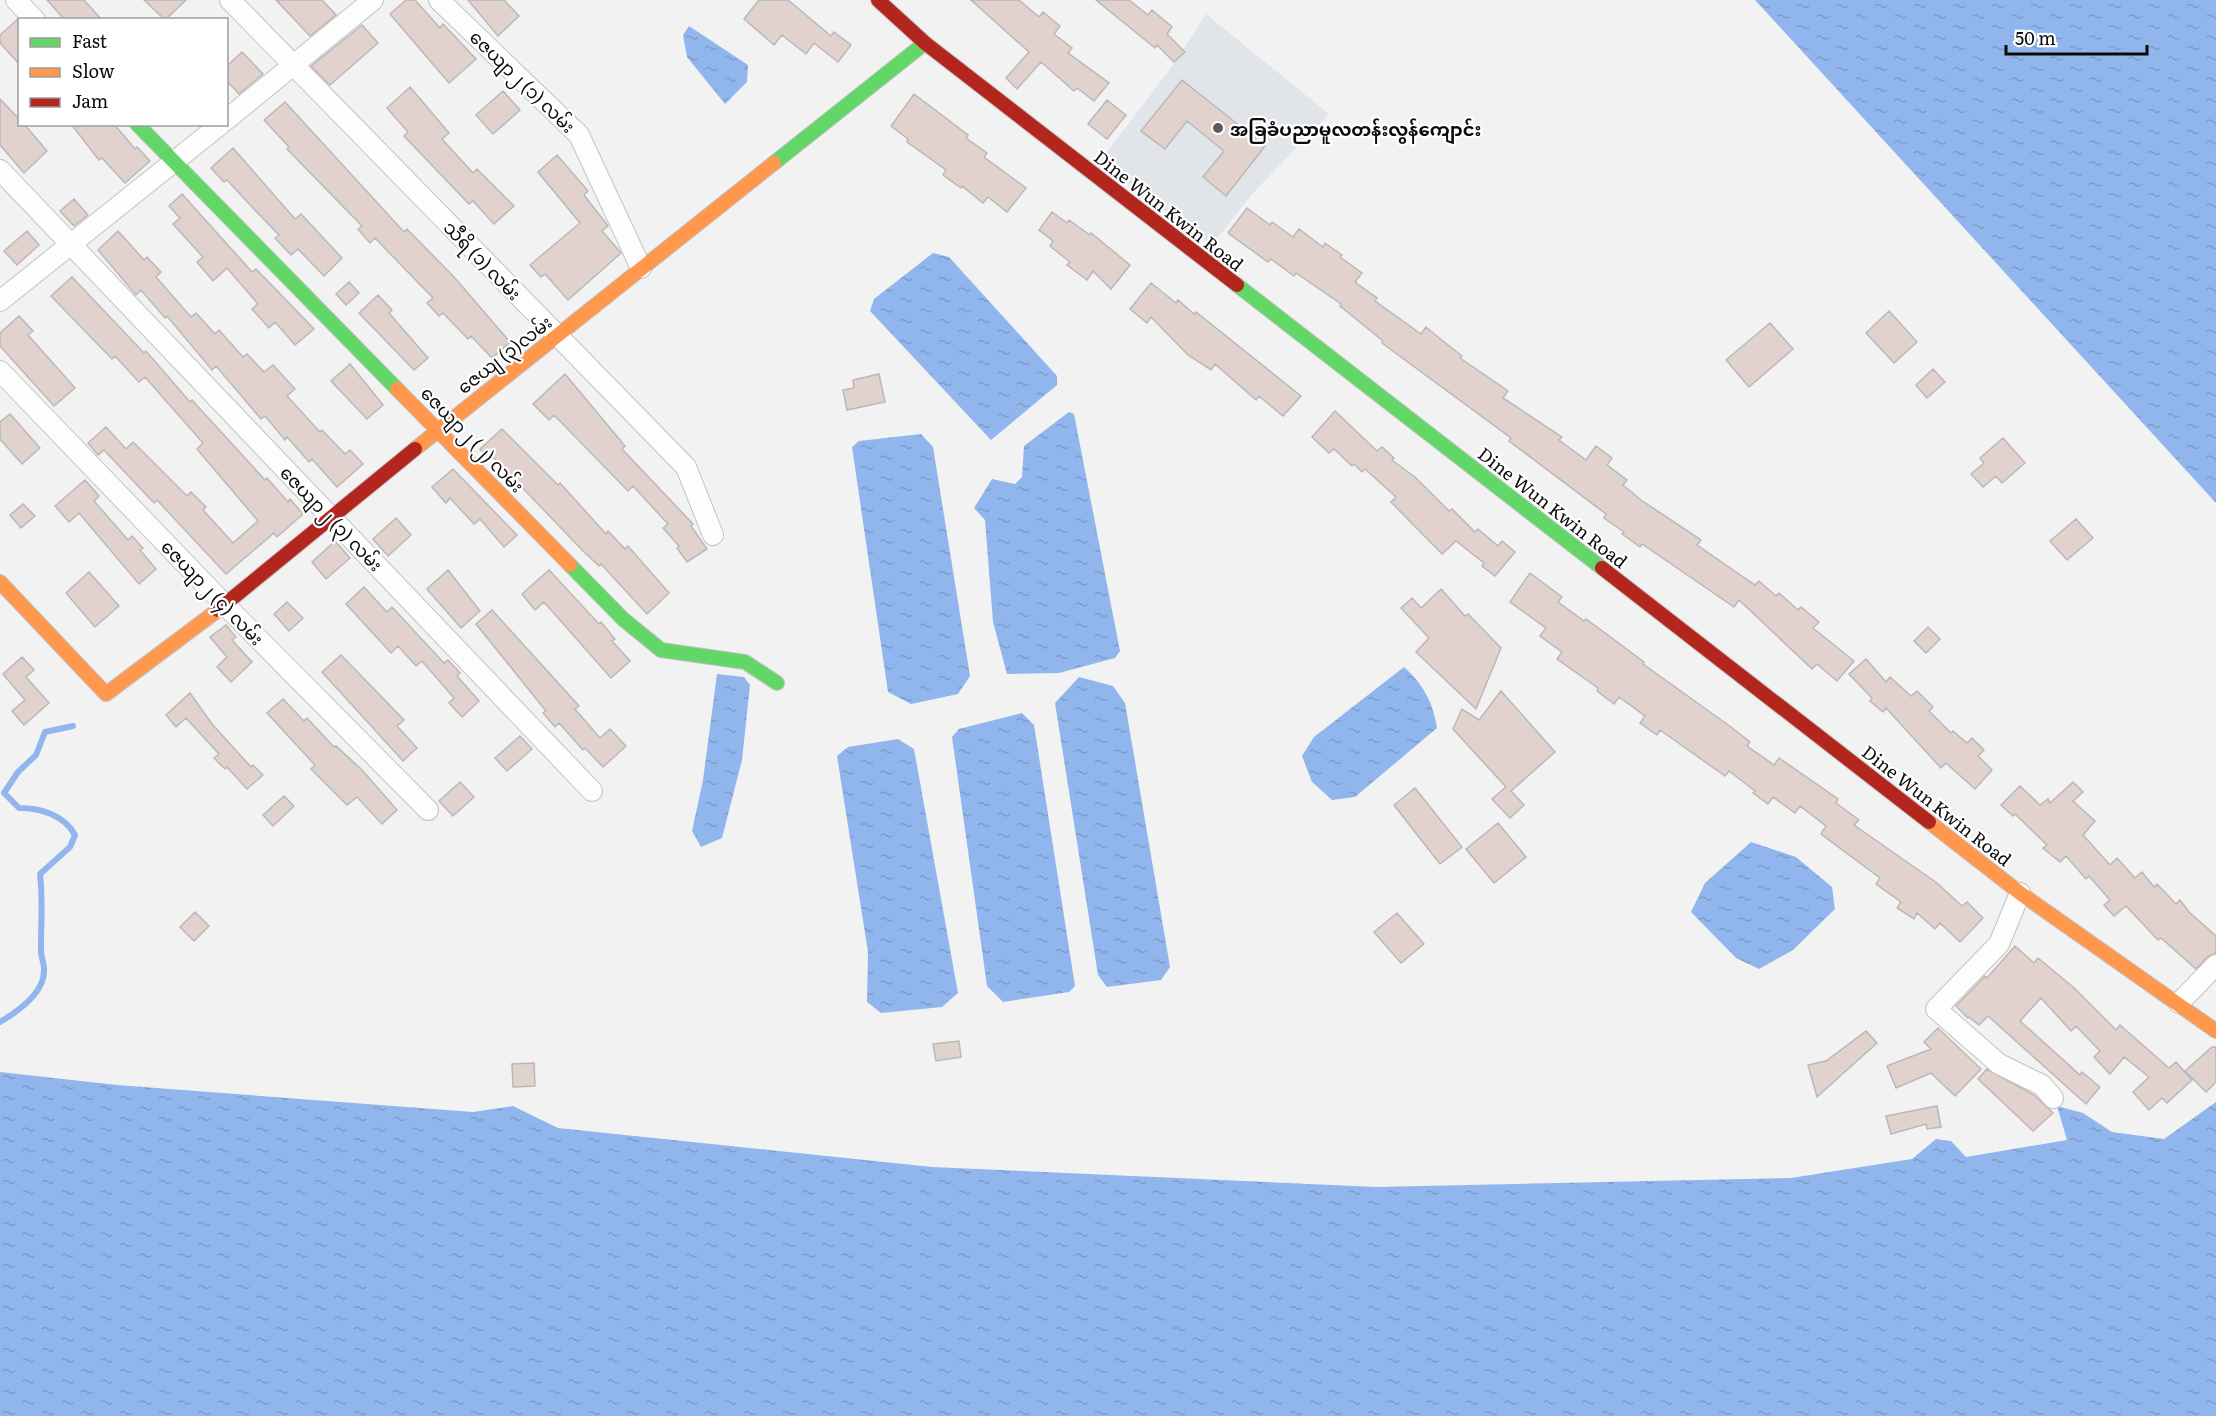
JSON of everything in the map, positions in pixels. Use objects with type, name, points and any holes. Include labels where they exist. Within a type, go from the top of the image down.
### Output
[{"type":"street","points":[[16,0],[33,18]]},
{"type":"street","name":"သီရိ (၁) လမ်း","points":[[230,0],[686,467],[713,535]]},
{"type":"street","points":[[228,118],[373,0]]},
{"type":"street","name":"ဇေယျာ၂ (၁) လမ်း","points":[[439,0],[579,135],[641,268]]},
{"type":"street","name":"Dine Wun Kwin Road","points":[[881,1],[925,43],[2020,893],[2216,1031]]},
{"type":"street","name":"ဇေယျ (၃)လမ်း","points":[[0,582],[106,694],[225,605],[330,516],[925,43]]},
{"type":"street","name":"ဇေယျာ၂ (၂) လမ်း","points":[[139,126],[439,429],[623,619],[660,650],[745,662],[777,683]]},
{"type":"street","points":[[0,301],[219,126]]},
{"type":"street","name":"ဇေယျာ၂ (၃) လမ်း","points":[[0,170],[592,791]]},
{"type":"street","name":"ဇေယျာ၂ (၄) လမ်း","points":[[0,371],[225,605],[428,810]]},
{"type":"street","points":[[2020,893],[1999,944],[1936,1009],[1999,1064],[2042,1085],[2053,1098]]},
{"type":"street","points":[[2179,1003],[2216,964]]},
{"type":"shaded area","points":[[1206,14],[1329,114],[1253,193],[1212,245],[1099,163],[1173,65]]},
{"type":"water","points":[[1755,0],[2216,0],[2216,503]]},
{"type":"water","points":[[689,26],[748,65],[747,82],[725,104],[687,57],[683,35]]},
{"type":"water","points":[[933,253],[949,257],[1057,376],[1057,385],[991,440],[870,311],[874,299]]},
{"type":"water","points":[[1069,412],[1074,414],[1120,651],[1115,658],[1059,673],[1007,674],[993,622],[985,520],[974,508],[992,479],[1015,484],[1022,477],[1024,446]]},
{"type":"water","points":[[921,434],[933,447],[970,676],[958,694],[911,704],[888,692],[852,447],[859,441]]},
{"type":"water","points":[[1404,667],[1417,680],[1426,694],[1437,728],[1355,797],[1332,800],[1312,782],[1302,756],[1314,737]]},
{"type":"water","points":[[717,674],[744,677],[750,685],[742,760],[722,838],[701,847],[692,831],[703,780]]},
{"type":"water","points":[[1079,677],[1113,686],[1125,703],[1170,967],[1161,980],[1107,987],[1098,975],[1055,703]]},
{"type":"water","points":[[1022,713],[1034,725],[1075,986],[1069,992],[1003,1002],[987,986],[952,737],[959,729]]},
{"type":"water","points":[[898,739],[914,749],[958,993],[942,1007],[881,1013],[867,1002],[868,952],[837,756],[848,747]]},
{"type":"water","points":[[1751,842],[1796,857],[1832,887],[1835,909],[1793,950],[1759,969],[1736,958],[1691,912],[1705,883]]},
{"type":"water","points":[[0,1072],[117,1085],[473,1112],[513,1106],[558,1128],[932,1167],[1376,1187],[1791,1178],[1912,1159],[1936,1139],[1951,1141],[1966,1157],[2067,1140],[2057,1106],[2083,1113],[2112,1132],[2164,1139],[2216,1102],[2216,1416],[0,1416]]},
{"type":"building","points":[[47,0],[84,0],[100,18],[63,18]]},
{"type":"building","points":[[144,0],[186,0],[167,18],[163,18]]},
{"type":"building","points":[[276,0],[322,0],[336,15],[310,36]]},
{"type":"building","points":[[406,0],[415,0],[440,28],[443,24],[476,59],[449,83],[390,14]]},
{"type":"building","points":[[468,0],[504,0],[519,16],[498,36]]},
{"type":"building","points":[[759,0],[788,0],[831,36],[834,32],[851,45],[838,62],[814,43],[806,54],[782,35],[774,45],[744,19]]},
{"type":"building","points":[[971,0],[1019,0],[1039,17],[1043,12],[1060,26],[1054,34],[1072,48],[1068,53],[1109,83],[1094,101],[1077,88],[1074,91],[1041,62],[1017,89],[1006,78],[1029,52]]},
{"type":"building","points":[[1096,0],[1129,0],[1148,15],[1152,10],[1172,27],[1167,34],[1185,52],[1174,62],[1157,45],[1155,48]]},
{"type":"building","points":[[18,19],[18,63],[0,43],[0,35]]},
{"type":"building","points":[[362,25],[378,43],[330,85],[311,66]]},
{"type":"building","points":[[242,52],[263,74],[239,94],[228,82],[228,65]]},
{"type":"building","points":[[1182,80],[1265,146],[1226,196],[1203,177],[1224,151],[1187,121],[1165,149],[1141,131]]},
{"type":"building","points":[[410,87],[449,133],[442,139],[473,173],[477,169],[514,206],[494,224],[473,201],[469,204],[404,136],[408,132],[387,108]]},
{"type":"building","points":[[503,91],[520,110],[493,134],[476,115]]},
{"type":"building","points":[[914,94],[968,135],[966,138],[987,153],[984,157],[1026,188],[1007,212],[988,197],[983,203],[962,186],[961,188],[943,175],[946,170],[907,142],[908,139],[891,126]]},
{"type":"building","points":[[0,99],[18,118],[18,126],[26,126],[47,151],[24,173],[0,145]]},
{"type":"building","points":[[1107,100],[1126,115],[1107,139],[1088,124]]},
{"type":"building","points":[[285,102],[404,232],[407,229],[454,277],[510,342],[492,358],[471,336],[468,339],[443,313],[439,316],[427,303],[433,298],[375,238],[370,243],[358,229],[362,226],[287,149],[289,147],[264,120]]},
{"type":"building","points":[[73,126],[116,126],[135,149],[137,147],[150,161],[125,183],[102,158],[99,160]]},
{"type":"building","points":[[233,148],[295,219],[301,214],[342,258],[324,276],[298,249],[291,255],[275,238],[279,235],[227,180],[224,182],[211,168]]},
{"type":"building","points":[[557,155],[588,191],[584,195],[608,226],[602,231],[621,253],[568,300],[545,274],[541,277],[530,265],[580,223],[538,172]]},
{"type":"building","points":[[182,194],[252,272],[256,269],[314,329],[295,345],[275,322],[269,328],[252,309],[258,304],[227,268],[213,281],[197,262],[203,257],[173,224],[180,218],[169,206]]},
{"type":"building","points":[[74,199],[88,215],[74,226],[60,211]]},
{"type":"building","points":[[1247,208],[1270,225],[1272,222],[1293,237],[1299,229],[1323,247],[1325,243],[1342,255],[1340,257],[1362,273],[1355,282],[1377,298],[1375,301],[1421,334],[1426,327],[1462,356],[1460,358],[1508,391],[1503,398],[1562,437],[1559,440],[1586,460],[1596,446],[1612,458],[1607,465],[1627,480],[1623,485],[1641,500],[1701,540],[1697,545],[1755,585],[1759,581],[1776,596],[1779,593],[1798,610],[1801,607],[1819,622],[1813,628],[1854,661],[1837,681],[1817,664],[1812,669],[1739,600],[1734,607],[1642,544],[1640,547],[1622,534],[1624,532],[1604,518],[1606,514],[1509,441],[1511,438],[1382,343],[1383,341],[1340,306],[1341,304],[1296,273],[1294,276],[1271,259],[1268,262],[1228,233]]},
{"type":"building","points":[[1052,212],[1067,223],[1069,220],[1090,235],[1091,233],[1130,265],[1111,289],[1093,271],[1087,280],[1067,265],[1070,262],[1050,246],[1053,241],[1039,230]]},
{"type":"building","points":[[27,231],[39,245],[17,265],[4,251]]},
{"type":"building","points":[[118,231],[144,260],[147,257],[161,272],[156,277],[191,317],[196,313],[215,334],[219,330],[243,357],[247,354],[264,372],[273,365],[295,389],[287,396],[320,432],[322,430],[345,454],[350,450],[363,464],[337,487],[312,459],[309,462],[287,437],[285,440],[265,416],[261,419],[216,366],[212,370],[167,316],[165,318],[141,290],[136,295],[98,250]]},
{"type":"building","points":[[72,277],[144,353],[146,351],[190,402],[192,400],[265,480],[267,478],[288,502],[290,499],[303,514],[277,537],[274,533],[226,574],[157,500],[154,503],[104,450],[98,455],[88,443],[106,427],[126,449],[133,442],[187,496],[191,492],[206,507],[203,510],[233,543],[258,521],[197,449],[203,443],[145,377],[139,382],[115,356],[112,359],[51,296]]},
{"type":"building","points":[[349,282],[359,293],[346,305],[336,294]]},
{"type":"building","points":[[1151,283],[1176,303],[1178,300],[1194,314],[1196,312],[1301,396],[1283,416],[1259,396],[1256,400],[1215,364],[1211,370],[1188,355],[1151,317],[1147,323],[1130,309]]},
{"type":"building","points":[[378,295],[392,310],[389,313],[428,358],[414,370],[359,313]]},
{"type":"building","points":[[1889,311],[1917,342],[1894,363],[1866,333]]},
{"type":"building","points":[[19,316],[33,331],[28,335],[75,388],[54,406],[0,346],[0,333]]},
{"type":"building","points":[[1770,323],[1793,349],[1749,387],[1726,360]]},
{"type":"building","points":[[350,364],[383,405],[367,419],[331,381]]},
{"type":"building","points":[[1933,369],[1945,382],[1927,398],[1916,385]]},
{"type":"building","points":[[565,374],[625,446],[622,449],[693,524],[691,526],[707,549],[687,562],[677,548],[679,546],[663,528],[668,524],[633,486],[628,491],[554,415],[549,420],[533,404]]},
{"type":"building","points":[[879,374],[885,402],[847,410],[843,390],[854,388],[853,380]]},
{"type":"building","points":[[1335,411],[1377,451],[1382,447],[1394,458],[1392,460],[1416,478],[1449,511],[1452,509],[1475,532],[1478,529],[1498,546],[1502,541],[1515,552],[1495,576],[1482,566],[1484,563],[1456,541],[1442,554],[1391,502],[1396,497],[1365,469],[1362,472],[1354,464],[1352,466],[1334,449],[1329,453],[1312,437]]},
{"type":"building","points":[[10,414],[40,448],[22,464],[0,439],[0,422]]},
{"type":"building","points":[[502,429],[558,485],[560,483],[606,534],[608,531],[625,549],[628,546],[669,593],[647,614],[601,564],[599,566],[583,551],[493,457],[490,460],[480,449]]},
{"type":"building","points":[[2003,438],[2025,463],[2002,483],[1996,476],[1983,487],[1971,474],[1984,463],[1980,458]]},
{"type":"building","points":[[453,469],[517,535],[504,547],[480,519],[474,524],[450,498],[446,503],[432,487]]},
{"type":"building","points":[[85,480],[99,496],[94,501],[128,540],[132,536],[143,548],[140,550],[156,569],[139,584],[79,513],[69,522],[55,506]]},
{"type":"building","points":[[23,504],[35,516],[21,528],[10,515]]},
{"type":"building","points":[[396,518],[411,535],[388,556],[373,539]]},
{"type":"building","points":[[2076,519],[2093,538],[2067,560],[2050,541]]},
{"type":"building","points":[[335,541],[350,558],[326,579],[312,562]]},
{"type":"building","points":[[448,570],[480,611],[461,628],[427,589]]},
{"type":"building","points":[[549,570],[599,624],[601,622],[615,639],[612,641],[630,661],[611,678],[544,602],[535,610],[522,594]]},
{"type":"building","points":[[89,572],[119,606],[95,627],[66,593]]},
{"type":"building","points":[[1530,573],[1562,597],[1558,602],[1584,621],[1586,619],[1644,662],[1643,664],[1731,727],[1750,742],[1747,746],[1774,765],[1779,758],[1838,799],[1836,803],[1859,820],[1854,825],[1937,883],[1962,906],[1967,902],[1983,918],[1960,942],[1940,923],[1935,929],[1917,913],[1914,919],[1897,908],[1901,902],[1876,884],[1880,878],[1821,834],[1826,826],[1800,806],[1795,813],[1773,797],[1768,804],[1729,771],[1725,776],[1660,730],[1657,735],[1640,723],[1645,716],[1619,697],[1614,704],[1597,691],[1598,688],[1557,659],[1562,652],[1540,636],[1546,628],[1510,602]]},
{"type":"building","points":[[364,587],[387,612],[392,607],[444,663],[448,660],[460,673],[457,676],[479,701],[462,717],[449,703],[454,698],[422,661],[416,666],[398,646],[391,653],[346,604]]},
{"type":"building","points":[[1441,589],[1465,616],[1468,614],[1501,648],[1476,709],[1416,652],[1429,638],[1401,608],[1412,598],[1421,608]]},
{"type":"building","points":[[287,602],[303,618],[289,631],[274,614]]},
{"type":"building","points":[[492,610],[579,706],[575,709],[600,738],[610,729],[626,746],[603,767],[585,748],[583,750],[559,723],[555,727],[543,713],[546,711],[476,624]]},
{"type":"building","points":[[226,625],[236,637],[232,640],[252,662],[231,682],[217,667],[227,657],[210,637]]},
{"type":"building","points":[[1928,627],[1940,639],[1926,653],[1914,641]]},
{"type":"building","points":[[341,655],[404,720],[397,726],[417,748],[403,761],[322,672]]},
{"type":"building","points":[[22,657],[34,670],[26,677],[49,703],[24,725],[12,711],[25,700],[3,674]]},
{"type":"building","points":[[1866,659],[1886,682],[1890,677],[1911,696],[1917,691],[1933,707],[1929,711],[1951,733],[1953,731],[1967,743],[1972,738],[1984,750],[1978,756],[1992,770],[1975,789],[1946,763],[1941,768],[1886,708],[1883,712],[1870,701],[1872,698],[1849,674]]},
{"type":"building","points":[[1501,691],[1555,752],[1511,791],[1524,805],[1510,818],[1492,799],[1506,787],[1453,729],[1462,709],[1479,720]]},
{"type":"building","points":[[190,693],[212,724],[251,767],[253,765],[263,775],[247,789],[227,767],[225,769],[214,758],[219,754],[186,718],[176,727],[166,715]]},
{"type":"building","points":[[283,699],[304,721],[307,718],[334,747],[336,746],[362,770],[397,810],[382,824],[357,797],[347,805],[311,769],[315,765],[267,713]]},
{"type":"building","points":[[520,736],[532,749],[507,771],[495,758]]},
{"type":"building","points":[[460,782],[474,797],[453,816],[439,801]]},
{"type":"building","points":[[2073,782],[2083,792],[2073,801],[2095,821],[2083,835],[2110,865],[2117,858],[2135,878],[2142,872],[2154,887],[2157,884],[2176,904],[2180,900],[2189,912],[2216,936],[2216,953],[2207,957],[2196,969],[2161,938],[2158,940],[2126,906],[2114,916],[2104,905],[2110,900],[2089,876],[2086,879],[2066,856],[2060,862],[2043,848],[2047,845],[2015,814],[2013,816],[2001,805],[2020,786],[2040,805],[2048,799],[2050,803]]},
{"type":"building","points":[[1415,788],[1462,847],[1440,864],[1394,805]]},
{"type":"building","points":[[284,796],[294,806],[273,826],[263,815]]},
{"type":"building","points":[[1498,823],[1526,857],[1494,883],[1466,849]]},
{"type":"building","points":[[195,912],[209,926],[194,941],[180,927]]},
{"type":"building","points":[[1397,913],[1424,944],[1401,963],[1374,932]]},
{"type":"building","points":[[2015,946],[2034,963],[2038,958],[2073,987],[2116,1030],[2120,1025],[2169,1068],[2176,1062],[2192,1080],[2167,1103],[2162,1098],[2149,1110],[2133,1092],[2149,1077],[2124,1057],[2110,1074],[2094,1057],[2100,1051],[2076,1026],[2071,1031],[2041,998],[2020,1021],[2080,1075],[2082,1072],[2100,1087],[2086,1104],[1988,1016],[1979,1025],[1968,1018],[1956,1006],[1985,976],[1987,978]]},
{"type":"building","points":[[1938,1028],[1981,1069],[1955,1096],[1931,1073],[1896,1088],[1887,1066],[1931,1049],[1924,1042]]},
{"type":"building","points":[[1866,1031],[1877,1043],[1817,1097],[1808,1065],[1826,1061]]},
{"type":"building","points":[[959,1041],[961,1057],[936,1061],[933,1044]]},
{"type":"building","points":[[2212,1047],[2216,1047],[2216,1082],[2206,1092],[2185,1071]]},
{"type":"building","points":[[534,1063],[535,1086],[513,1087],[512,1064]]},
{"type":"building","points":[[1987,1069],[2034,1095],[2053,1113],[2033,1131],[1978,1079]]},
{"type":"building","points":[[1937,1106],[1941,1127],[1927,1129],[1926,1124],[1891,1134],[1886,1116]]},
{"type":"waterway","points":[[0,1022],[28,1001],[40,987],[44,968],[41,951],[40,874],[70,847],[75,835],[65,822],[43,811],[19,808],[4,793],[18,772],[36,755],[45,732],[73,726]]},
{"type":"traffic: fast","points":[[774,163],[925,43]]},
{"type":"traffic: fast","points":[[139,126],[397,389]]},
{"type":"traffic: fast","points":[[1237,285],[1602,568]]},
{"type":"traffic: fast","points":[[570,565],[623,619],[661,650],[745,662],[777,683]]},
{"type":"traffic: slow","points":[[415,449],[774,163]]},
{"type":"traffic: slow","points":[[397,389],[570,565]]},
{"type":"traffic: slow","points":[[0,582],[106,694],[218,610]]},
{"type":"traffic: slow","points":[[1929,822],[2020,893],[2216,1031]]},
{"type":"traffic: jam","points":[[878,0],[925,43],[1237,285]]},
{"type":"traffic: jam","points":[[218,610],[415,449]]},
{"type":"traffic: jam","points":[[1602,568],[1929,822]]},
{"type":"place","name":"အခြခံပညာမူလတန်းလွန်ကျောင်း","points":[[1218,128]]}]
